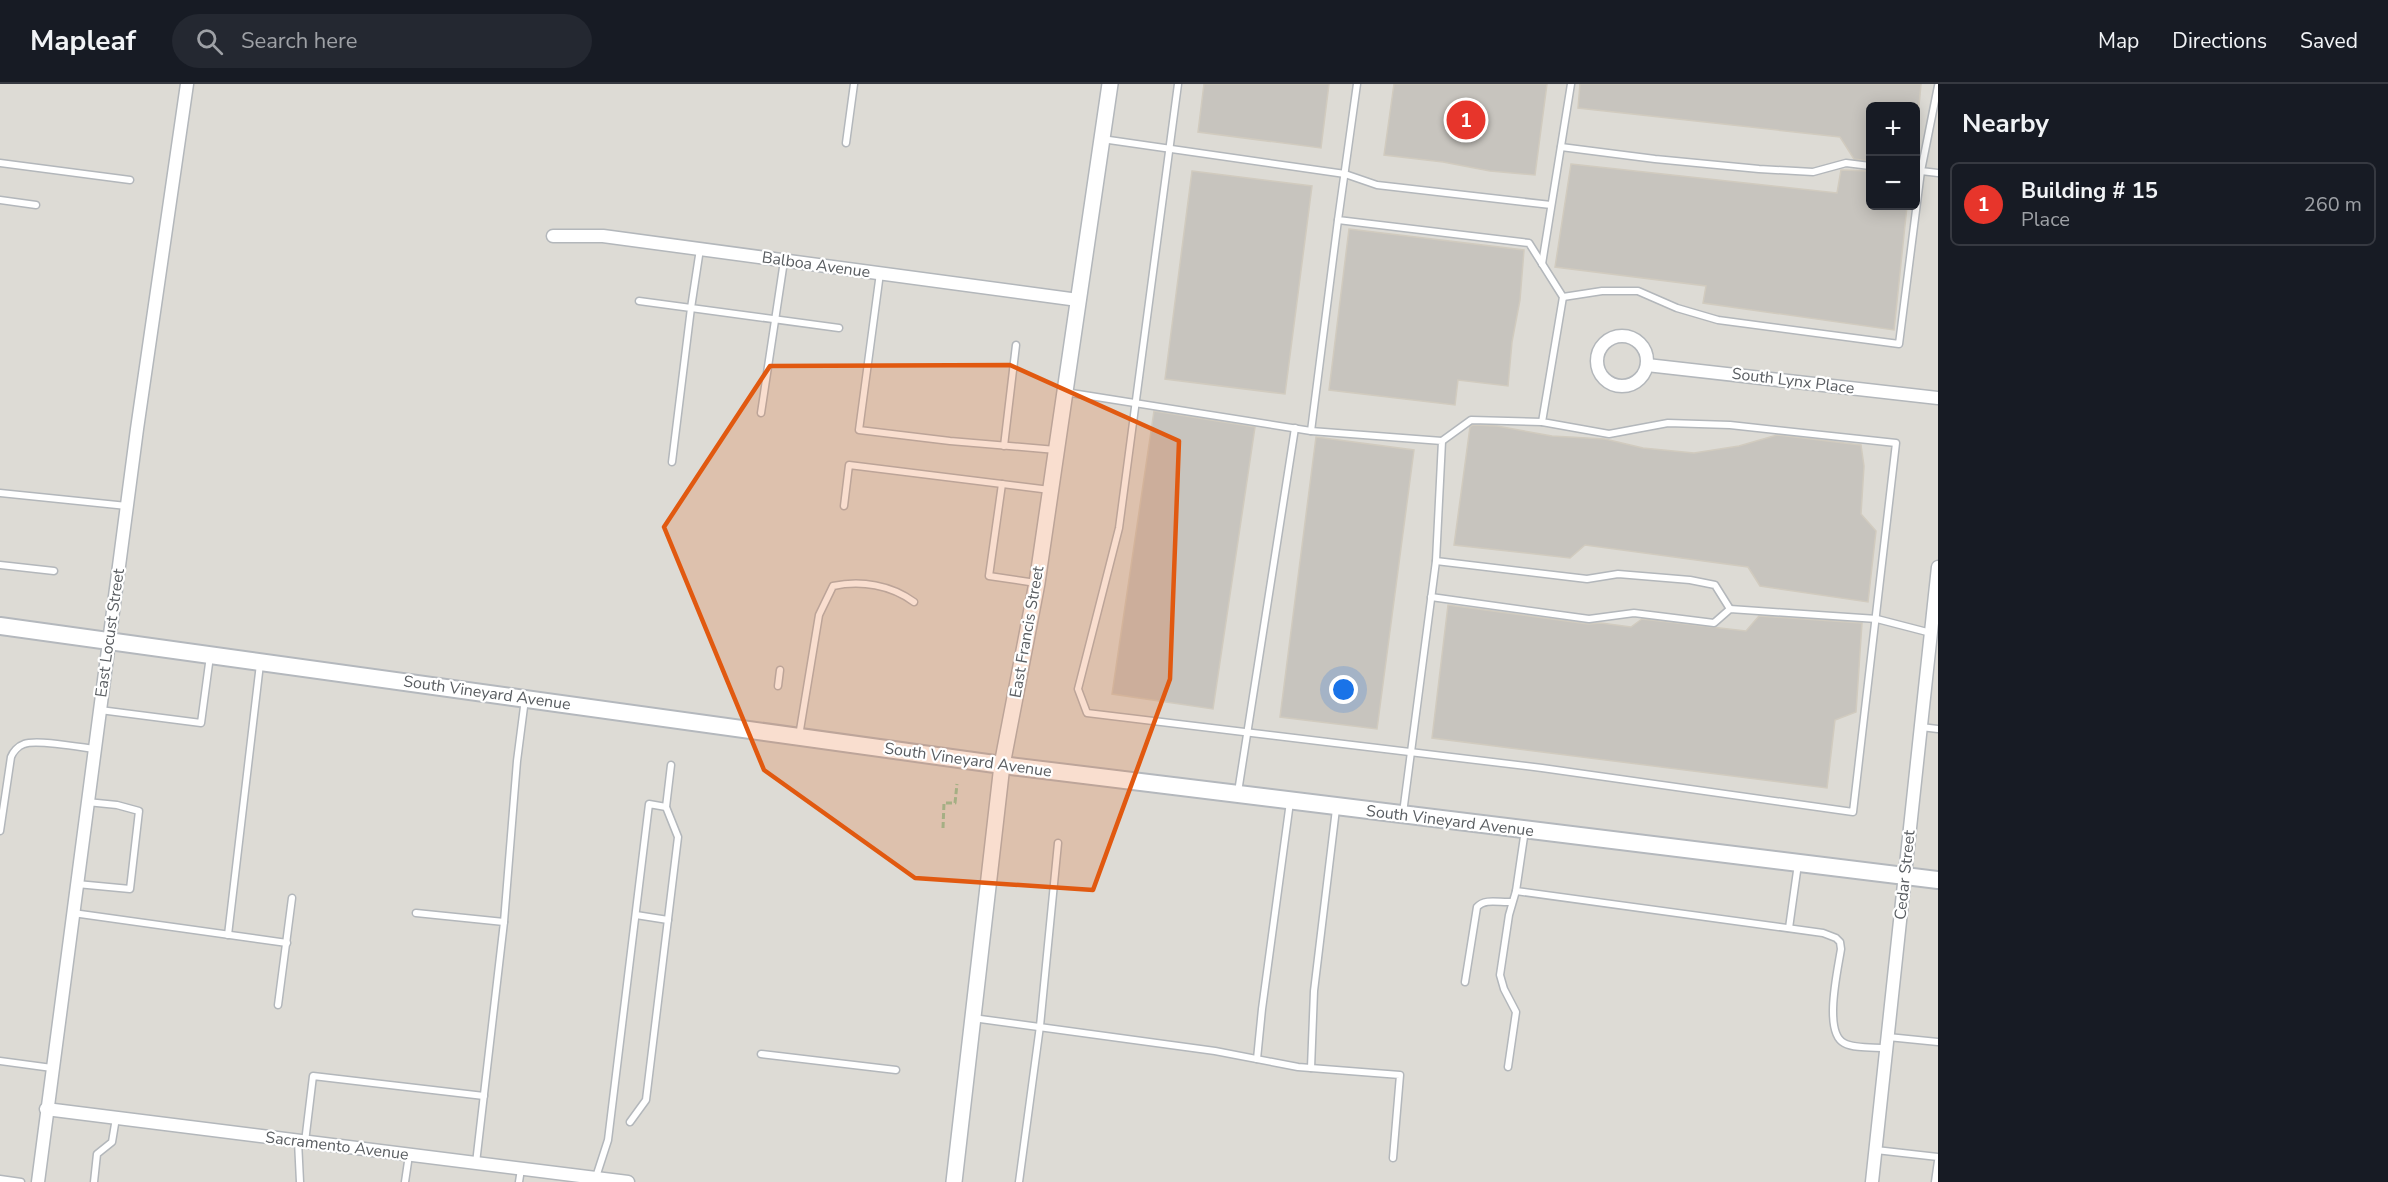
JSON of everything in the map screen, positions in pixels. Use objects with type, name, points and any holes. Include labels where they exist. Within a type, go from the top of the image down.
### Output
[{"type":"main road","name":"South Vineyard Avenue","points":[[0,626],[1002,765],[1336,808],[1938,880]]},
{"type":"street","name":"East Locust Street","points":[[38,1182],[99,710],[187,84]]},
{"type":"street","name":"East Francis Street","points":[[954,1182],[1002,765],[1036,584],[1110,84]]},
{"type":"street","name":"Balboa Avenue","points":[[553,236],[603,237],[1078,300]]},
{"type":"street","points":[[1626,335],[1643,345],[1647,355],[1647,364],[1644,374],[1637,381],[1628,386],[1618,386],[1609,383],[1602,376],[1597,367],[1597,357],[1600,347],[1607,340],[1626,335]]},
{"type":"street","name":"South Lynx Place","points":[[1647,364],[1938,398]]},
{"type":"street","name":"Cedar Street","points":[[1872,1182],[1938,567]]},
{"type":"street","name":"Sacramento Avenue","points":[[46,1109],[628,1182]]},
{"type":"lane","points":[[846,143],[854,84]]},
{"type":"lane","points":[[1065,392],[1135,402],[1311,431],[1442,441],[1471,420],[1542,422],[1609,434],[1668,423],[1730,425],[1896,443],[1853,812],[1542,768],[1411,754],[1087,713],[1078,689],[1119,528],[1135,402],[1178,84]]},
{"type":"lane","points":[[1311,431],[1357,84]]},
{"type":"lane","points":[[1542,264],[1571,84]]},
{"type":"lane","points":[[1920,162],[1938,86]]},
{"type":"lane","points":[[1102,139],[1345,174],[1377,185],[1551,205]]},
{"type":"lane","points":[[1561,147],[1760,169],[1813,172],[1846,164],[1866,166]]},
{"type":"lane","points":[[0,163],[130,180]]},
{"type":"lane","points":[[1920,170],[1938,173]]},
{"type":"lane","points":[[0,200],[36,205]]},
{"type":"lane","points":[[1563,297],[1602,291],[1638,291],[1677,308],[1718,320],[1899,344],[1914,210]]},
{"type":"lane","points":[[1338,220],[1529,243],[1563,297],[1542,422]]},
{"type":"lane","points":[[672,462],[700,249]]},
{"type":"lane","points":[[761,413],[784,261]]},
{"type":"lane","points":[[880,273],[859,430],[1056,450]]},
{"type":"lane","points":[[639,301],[839,328]]},
{"type":"lane","points":[[1004,446],[1016,345]]},
{"type":"lane","points":[[1238,795],[1295,428]]},
{"type":"lane","points":[[1403,816],[1436,561],[1442,441]]},
{"type":"lane","points":[[844,506],[849,465],[1050,490]]},
{"type":"lane","points":[[1002,484],[989,576],[1036,584]]},
{"type":"lane","points":[[0,493],[127,506]]},
{"type":"lane","points":[[1436,561],[1587,579],[1618,574],[1690,580],[1715,585],[1730,609]]},
{"type":"lane","points":[[0,565],[54,571]]},
{"type":"lane","points":[[799,737],[819,615],[833,586],[847,583],[878,586],[893,590],[914,602]]},
{"type":"lane","points":[[1431,597],[1588,619],[1634,613],[1714,623],[1730,609],[1877,619],[1931,633]]},
{"type":"lane","points":[[99,710],[201,723],[210,654]]},
{"type":"lane","points":[[228,934],[260,661]]},
{"type":"lane","points":[[778,686],[780,670]]},
{"type":"lane","points":[[476,1163],[504,922],[525,699]]},
{"type":"lane","points":[[1921,727],[1938,729]]},
{"type":"lane","points":[[0,831],[11,757],[14,751],[24,743],[94,749]]},
{"type":"lane","points":[[630,1122],[646,1100],[678,837],[666,807],[671,765]]},
{"type":"lane","points":[[76,884],[130,889],[139,811],[117,805],[87,802]]},
{"type":"lane","points":[[1257,1059],[1290,802]]},
{"type":"lane","points":[[596,1178],[608,1140],[650,804],[666,807]]},
{"type":"lane","points":[[1311,1068],[1314,991],[1336,808]]},
{"type":"lane","points":[[1508,1067],[1516,1012],[1504,989],[1500,975],[1525,830]]},
{"type":"lane","points":[[1019,1182],[1040,1026],[1059,843]]},
{"type":"lane","points":[[1790,928],[1798,864]]},
{"type":"lane","points":[[1516,891],[1830,935],[1840,942],[1833,1014],[1838,1036],[1842,1042],[1850,1045],[1938,1042]]},
{"type":"lane","points":[[278,1005],[292,898]]},
{"type":"lane","points":[[1465,982],[1477,907],[1481,902],[1486,901],[1511,902]]},
{"type":"lane","points":[[73,913],[286,943]]},
{"type":"lane","points":[[416,913],[504,922]]},
{"type":"lane","points":[[636,915],[668,920]]},
{"type":"lane","points":[[973,1018],[1040,1026],[1311,1068],[1400,1075],[1393,1158]]},
{"type":"lane","points":[[761,1054],[896,1070]]},
{"type":"lane","points":[[0,1061],[52,1068]]},
{"type":"lane","points":[[300,1182],[301,1141],[313,1077],[484,1096]]},
{"type":"lane","points":[[94,1182],[97,1154],[112,1142],[116,1118]]},
{"type":"lane","points":[[1875,1150],[1938,1159],[1935,1182]]},
{"type":"lane","points":[[405,1182],[409,1155]]},
{"type":"lane","points":[[519,1182],[521,1169]]},
{"type":"lane","points":[[0,1179],[21,1182]]},
{"type":"path","points":[[943,828],[944,803],[955,804],[957,784]]},
{"type":"highlighted area","points":[[1010,365],[1179,441],[1170,679],[1093,890],[915,878],[764,770],[664,527],[770,366]]},
{"type":"shaded area","points":[[0,84],[1938,84],[1938,1182],[0,1182]]},
{"type":"building","points":[[1204,84],[1329,84],[1321,148],[1198,132]]},
{"type":"building","points":[[1394,84],[1547,84],[1535,175],[1490,171],[1443,162],[1384,155]]},
{"type":"building","points":[[1580,84],[1921,84],[1919,102],[1866,102],[1866,160],[1854,159],[1840,137],[1578,108]]},
{"type":"building","points":[[1571,164],[1837,193],[1841,170],[1866,171],[1866,210],[1907,210],[1894,330],[1703,303],[1706,286],[1555,267]]},
{"type":"building","points":[[1192,171],[1312,186],[1285,394],[1165,379]]},
{"type":"building","points":[[1349,229],[1524,250],[1520,300],[1512,342],[1508,386],[1458,380],[1455,405],[1329,390]]},
{"type":"building","points":[[1154,411],[1255,427],[1213,709],[1112,694]]},
{"type":"building","points":[[1473,425],[1497,426],[1552,436],[1605,439],[1643,448],[1694,453],[1739,446],[1777,435],[1861,445],[1864,466],[1861,514],[1876,531],[1868,602],[1760,586],[1748,567],[1585,545],[1570,558],[1454,545],[1470,427]]},
{"type":"building","points":[[1316,437],[1414,450],[1377,729],[1280,717]]},
{"type":"building","points":[[1448,605],[1588,624],[1601,623],[1631,627],[1642,619],[1746,631],[1759,616],[1862,623],[1856,712],[1835,720],[1827,788],[1432,738]]},
{"type":"place","name":"Building # 15","points":[[1466,120]]}]
